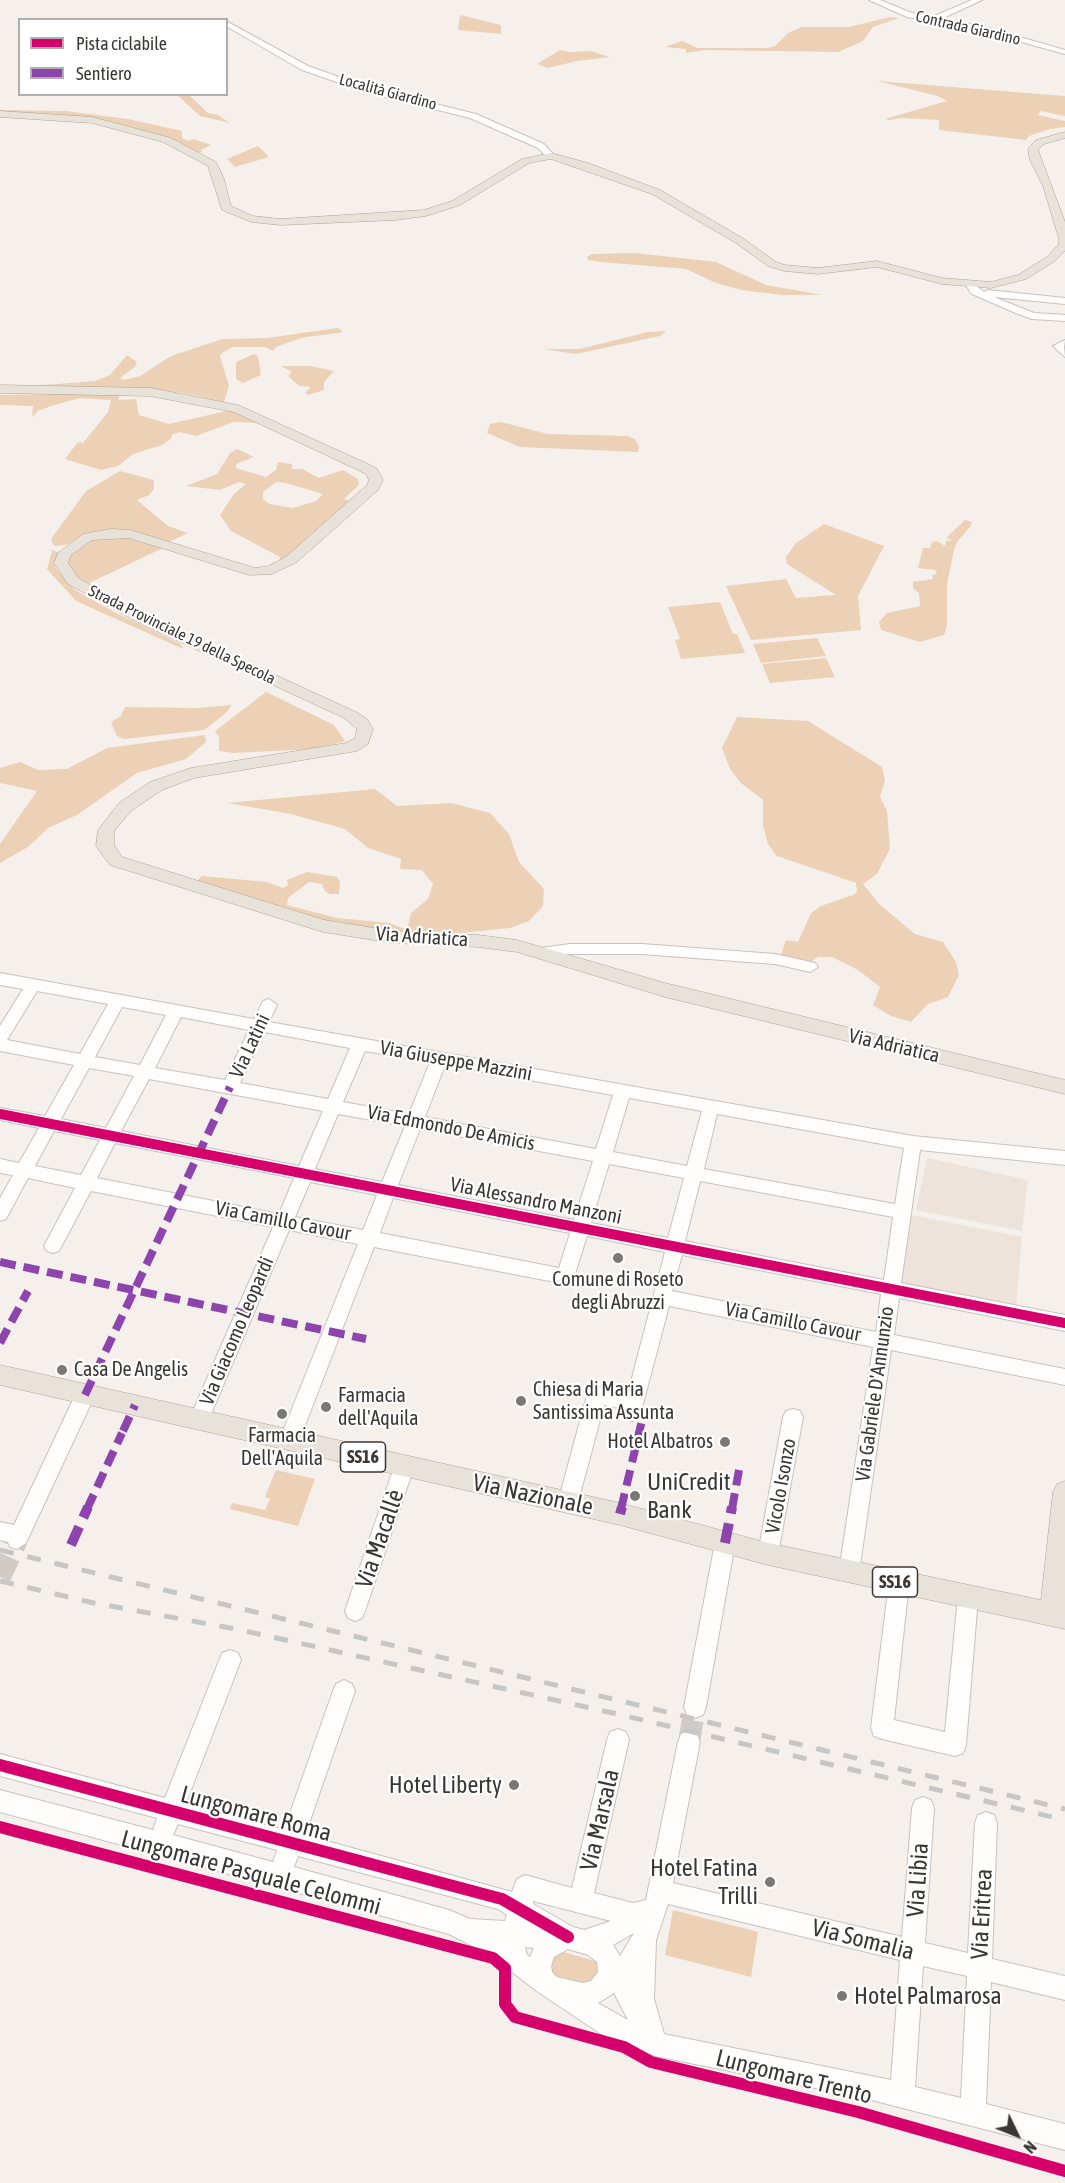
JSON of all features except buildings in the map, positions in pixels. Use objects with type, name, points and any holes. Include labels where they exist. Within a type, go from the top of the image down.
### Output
[{"type":"main road","points":[[0,114],[92,120],[167,140],[212,164],[219,179],[226,208],[242,217],[264,221],[396,217],[426,213],[456,203],[526,161],[551,156],[584,165],[656,192],[740,242],[772,264],[784,268],[818,272],[877,264],[973,288],[1022,278],[1051,259],[1064,245],[1065,239],[1048,186],[1035,160],[1033,149],[1040,142],[1065,135]]},
{"type":"main road","name":"Strada Provinciale 19 della Specola","points":[[0,389],[150,392],[187,397],[257,416],[372,472],[376,480],[373,487],[292,559],[272,570],[254,572],[130,534],[111,533],[88,537],[75,544],[61,562],[73,581],[114,605],[353,717]]},
{"type":"main road","name":"Via Adriatica","points":[[353,717],[364,725],[365,733],[360,741],[351,747],[190,773],[156,786],[129,803],[115,818],[104,836],[106,848],[114,859],[126,866],[316,924],[393,937],[500,943],[541,952],[665,990],[1065,1087]]},
{"type":"main road","name":"Via Nazionale","points":[[0,1376],[568,1502],[768,1554],[1059,1615]]},
{"type":"main road","points":[[1059,1615],[1065,1492]]},
{"type":"street","name":"Contrada Giardino","points":[[873,0],[894,11],[979,28],[1065,52]]},
{"type":"street","points":[[933,19],[978,0]]},
{"type":"street","name":"Località Giardino","points":[[228,24],[305,68],[350,85],[473,116],[541,146],[551,156]]},
{"type":"street","points":[[973,288],[1065,301]]},
{"type":"street","points":[[973,288],[1032,316],[1065,318]]},
{"type":"street","points":[[1065,343],[1058,346],[1065,354]]},
{"type":"street","points":[[541,952],[570,949],[642,949],[775,959],[810,967]]},
{"type":"street","name":"Via Giuseppe Mazzini","points":[[0,979],[913,1143],[1065,1158]]},
{"type":"street","points":[[0,1039],[33,985]]},
{"type":"street","points":[[0,1214],[118,1000]]},
{"type":"street","name":"Via Latini","points":[[230,1087],[269,1005]]},
{"type":"street","points":[[53,1245],[176,1011]]},
{"type":"street","name":"Via Giacomo Leopardi","points":[[199,1420],[360,1044]]},
{"type":"street","name":"Via Edmondo De Amicis","points":[[0,1045],[902,1212]]},
{"type":"street","points":[[289,1441],[440,1058]]},
{"type":"street","points":[[580,1228],[622,1091]]},
{"type":"street","points":[[568,1502],[597,1395],[633,1408],[711,1107]]},
{"type":"street","name":"Via Alessandro Manzoni","points":[[0,1114],[1065,1323]]},
{"type":"street","name":"Via Gabriele D'Annunzio","points":[[849,1572],[913,1143]]},
{"type":"street","name":"Via Camillo Cavour","points":[[0,1166],[565,1277],[580,1228]]},
{"type":"street","name":"Via Camillo Cavour","points":[[662,1297],[883,1339],[1065,1377]]},
{"type":"street","points":[[12,1536],[85,1395]]},
{"type":"street","name":"Vicolo Isonzo","points":[[768,1554],[793,1417]]},
{"type":"street","name":"Via Macallè","points":[[355,1611],[404,1467]]},
{"type":"street","points":[[695,1707],[725,1543]]},
{"type":"street","points":[[899,1583],[882,1728],[955,1745],[968,1597]]},
{"type":"street","points":[[159,1843],[230,1660]]},
{"type":"street","points":[[280,1875],[344,1691]]},
{"type":"street","name":"Via Marsala","points":[[581,1900],[618,1740]]},
{"type":"street","points":[[644,1929],[609,1936],[569,1939],[545,1949],[540,1960],[540,1973],[549,1985],[583,1995],[594,1993],[611,1975],[628,1965],[644,1929],[662,1885],[689,1742]]},
{"type":"street","name":"Lungomare Roma","points":[[0,1765],[291,1844],[511,1914]]},
{"type":"street","name":"Lungomare Pasquale Celommi","points":[[0,1801],[280,1875],[466,1929]]},
{"type":"street","name":"Via Libia","points":[[902,2095],[923,1808]]},
{"type":"street","name":"Via Eritrea","points":[[974,2113],[987,1823]]},
{"type":"street","name":"Via Somalia","points":[[662,1885],[913,1952],[1065,1988]]},
{"type":"street","points":[[517,1960],[512,1946],[511,1914],[523,1890],[529,1886],[581,1900],[644,1929]]},
{"type":"street","points":[[466,1929],[511,1914],[569,1939],[600,1947],[611,1975],[655,2044]]},
{"type":"street","name":"Lungomare Trento","points":[[466,1929],[517,1960],[549,1985],[610,2025],[655,2044],[902,2095],[1065,2137]]},
{"type":"street","points":[[644,1929],[642,1999],[655,2044]]},
{"type":"shaded area","points":[[460,15],[501,25],[501,34],[458,30]]},
{"type":"shaded area","points":[[890,17],[899,18],[873,27],[863,41],[838,52],[704,50],[686,53],[686,49],[665,47],[682,41],[697,48],[768,48],[775,46],[788,33],[802,27],[849,27]]},
{"type":"shaded area","points":[[560,50],[591,51],[610,57],[577,61],[548,68],[537,64]]},
{"type":"shaded area","points":[[877,81],[1065,96],[1065,116],[1041,111],[1038,115],[1065,121],[1065,127],[1029,136],[1026,140],[939,130],[939,120],[885,119],[947,101],[938,96]]},
{"type":"shaded area","points":[[178,96],[190,96],[208,113],[218,115],[230,123],[200,116]]},
{"type":"shaded area","points":[[0,110],[66,111],[128,119],[182,131],[182,138],[188,141],[194,139],[211,145],[201,150],[202,152],[196,152],[159,135],[104,120],[64,115],[0,113]]},
{"type":"shaded area","points":[[258,146],[269,157],[235,167],[227,159]]},
{"type":"shaded area","points":[[635,253],[716,262],[766,285],[823,295],[783,295],[741,290],[716,283],[686,269],[601,262],[588,260],[587,257],[592,254]]},
{"type":"shaded area","points":[[338,328],[343,332],[301,338],[276,347],[273,351],[265,347],[233,347],[222,353],[220,356],[229,386],[224,402],[183,393],[138,388],[20,387],[95,381],[110,375],[127,355],[137,362],[135,367],[120,378],[124,380],[140,376],[171,356],[222,339],[267,338]]},
{"type":"shaded area","points":[[666,331],[660,336],[576,354],[543,349],[580,349],[648,332]]},
{"type":"shaded area","points":[[254,354],[258,356],[261,375],[243,383],[236,379],[236,362]]},
{"type":"shaded area","points":[[281,366],[310,366],[334,371],[324,382],[324,390],[308,395],[305,393],[311,387],[299,386],[288,376],[292,372]]},
{"type":"shaded area","points":[[118,393],[119,400],[136,399],[139,415],[169,424],[231,410],[259,423],[234,422],[196,436],[180,432],[172,435],[171,439],[162,445],[133,454],[118,466],[101,470],[65,459],[78,442],[83,443],[108,412],[111,400],[80,398],[38,411],[32,417],[33,406],[0,405],[0,395]]},
{"type":"shaded area","points":[[501,422],[548,434],[628,436],[635,439],[639,446],[638,452],[520,447],[487,433],[490,424]]},
{"type":"shaded area","points":[[237,449],[254,457],[236,464],[236,468],[266,477],[276,470],[278,462],[292,464],[292,469],[302,469],[319,478],[343,470],[358,479],[359,485],[344,499],[353,502],[276,567],[270,564],[280,560],[280,557],[231,531],[220,515],[234,494],[246,484],[239,482],[220,490],[186,486],[217,474],[230,453]],"holes":[[[276,482],[323,494],[316,501],[293,508],[269,504],[263,499],[263,492]]]},
{"type":"shaded area","points":[[120,471],[154,480],[154,489],[149,495],[137,500],[168,526],[188,533],[167,543],[146,536],[77,539],[66,545],[54,546],[51,539],[86,491]]},
{"type":"shaded area","points":[[965,520],[972,522],[957,542],[954,550],[947,584],[947,626],[944,635],[920,642],[881,630],[879,622],[887,613],[920,606],[919,593],[913,588],[913,582],[933,579],[932,575],[937,574],[935,570],[918,568],[923,548],[930,548],[932,542],[937,541],[945,546],[946,541],[953,540],[946,538]]},
{"type":"shaded area","points":[[824,524],[884,546],[858,596],[861,630],[751,640],[726,586],[786,579],[796,598],[836,595],[787,564],[786,557],[796,543]]},
{"type":"shaded area","points":[[121,536],[163,548],[85,585],[77,579],[68,565],[68,557],[90,540]]},
{"type":"shaded area","points":[[49,549],[60,553],[55,567],[75,590],[118,614],[181,644],[183,649],[76,601],[47,569],[52,551]]},
{"type":"shaded area","points":[[720,602],[733,634],[737,634],[745,653],[681,659],[675,640],[680,639],[668,607]]},
{"type":"shaded area","points":[[817,638],[826,656],[761,663],[753,644]]},
{"type":"shaded area","points":[[826,658],[835,677],[770,683],[762,664]]},
{"type":"shaded area","points":[[266,692],[334,725],[345,741],[315,749],[233,753],[219,751],[219,738],[215,731]]},
{"type":"shaded area","points":[[232,705],[226,713],[204,730],[124,739],[117,736],[111,722],[121,716],[125,707],[196,708]]},
{"type":"shaded area","points":[[737,717],[808,721],[882,767],[885,781],[880,797],[887,811],[890,849],[877,874],[863,884],[879,904],[915,934],[943,942],[956,962],[959,975],[948,997],[928,1004],[911,1022],[891,1016],[873,1005],[880,987],[858,970],[832,957],[818,957],[806,965],[780,958],[786,940],[798,942],[811,913],[821,906],[853,895],[857,892],[856,883],[777,856],[768,844],[763,826],[763,800],[741,783],[730,769],[722,748]]},
{"type":"shaded area","points":[[205,735],[206,742],[186,759],[137,773],[77,815],[48,828],[28,847],[0,863],[0,844],[37,791],[0,783],[0,768],[20,762],[38,770],[67,769],[107,748]]},
{"type":"shaded area","points":[[375,789],[397,806],[451,803],[490,813],[509,834],[519,862],[544,889],[543,906],[529,921],[510,928],[441,935],[407,930],[411,913],[428,899],[433,884],[422,870],[400,869],[401,859],[368,848],[345,829],[291,814],[227,803]]},
{"type":"shaded area","points":[[307,872],[337,877],[340,882],[339,894],[330,894],[325,891],[322,884],[309,882],[288,898],[287,905],[337,918],[390,923],[407,930],[405,937],[343,929],[195,883],[202,876],[267,882],[283,888],[288,885],[287,880]]},
{"type":"shaded area","points":[[927,1158],[1028,1180],[1022,1231],[916,1210]]},
{"type":"shaded area","points":[[911,1215],[1022,1237],[1016,1307],[901,1284]]},
{"type":"shaded area","points":[[276,1470],[315,1479],[298,1526],[230,1509],[232,1503],[265,1510],[270,1499],[265,1497]]},
{"type":"shaded area","points":[[673,1910],[758,1932],[751,1977],[665,1955]]},
{"type":"shaded area","points":[[560,1951],[595,1961],[599,1964],[599,1977],[587,1984],[556,1976],[550,1972],[547,1959]]},
{"type":"tunnel","points":[[0,1577],[17,1540]]},
{"type":"tunnel","points":[[689,1742],[695,1707]]},
{"type":"railway","points":[[0,1550],[1065,1809]]},
{"type":"railway","points":[[0,1581],[94,1603],[236,1629],[613,1713],[1065,1820]]},
{"type":"marked path","points":[[85,1395],[230,1087]]},
{"type":"marked path","points":[[0,1262],[366,1339]]},
{"type":"marked path","points":[[0,1343],[28,1291]]},
{"type":"marked path","points":[[123,1431],[135,1405]]},
{"type":"marked path","points":[[620,1514],[643,1416],[632,1413]]},
{"type":"marked path","points":[[71,1545],[122,1433]]},
{"type":"marked path","points":[[725,1543],[739,1470]]},
{"type":"cycle path","points":[[0,1114],[1065,1323]]},
{"type":"cycle path","points":[[0,1765],[502,1899],[568,1937]]},
{"type":"cycle path","points":[[0,1827],[493,1958],[505,1968],[505,2004],[515,2017],[624,2047],[651,2062],[858,2112],[1065,2171]]},
{"type":"place","name":"Comune di Roseto degli Abruzzi","points":[[618,1258]]},
{"type":"place","name":"Casa De Angelis","points":[[62,1370]]},
{"type":"place","name":"Chiesa di Maria Santissima Assunta","points":[[521,1401]]},
{"type":"place","name":"Farmacia dell'Aquila","points":[[326,1407]]},
{"type":"place","name":"Farmacia Dell'Aquila","points":[[282,1414]]},
{"type":"place","name":"Hotel Albatros","points":[[725,1442]]},
{"type":"place","name":"UniCredit Bank","points":[[635,1496]]},
{"type":"place","name":"Hotel Liberty","points":[[514,1785]]},
{"type":"place","name":"Hotel Fatina Trilli","points":[[770,1882]]},
{"type":"place","name":"Hotel Palmarosa","points":[[842,1996]]}]
